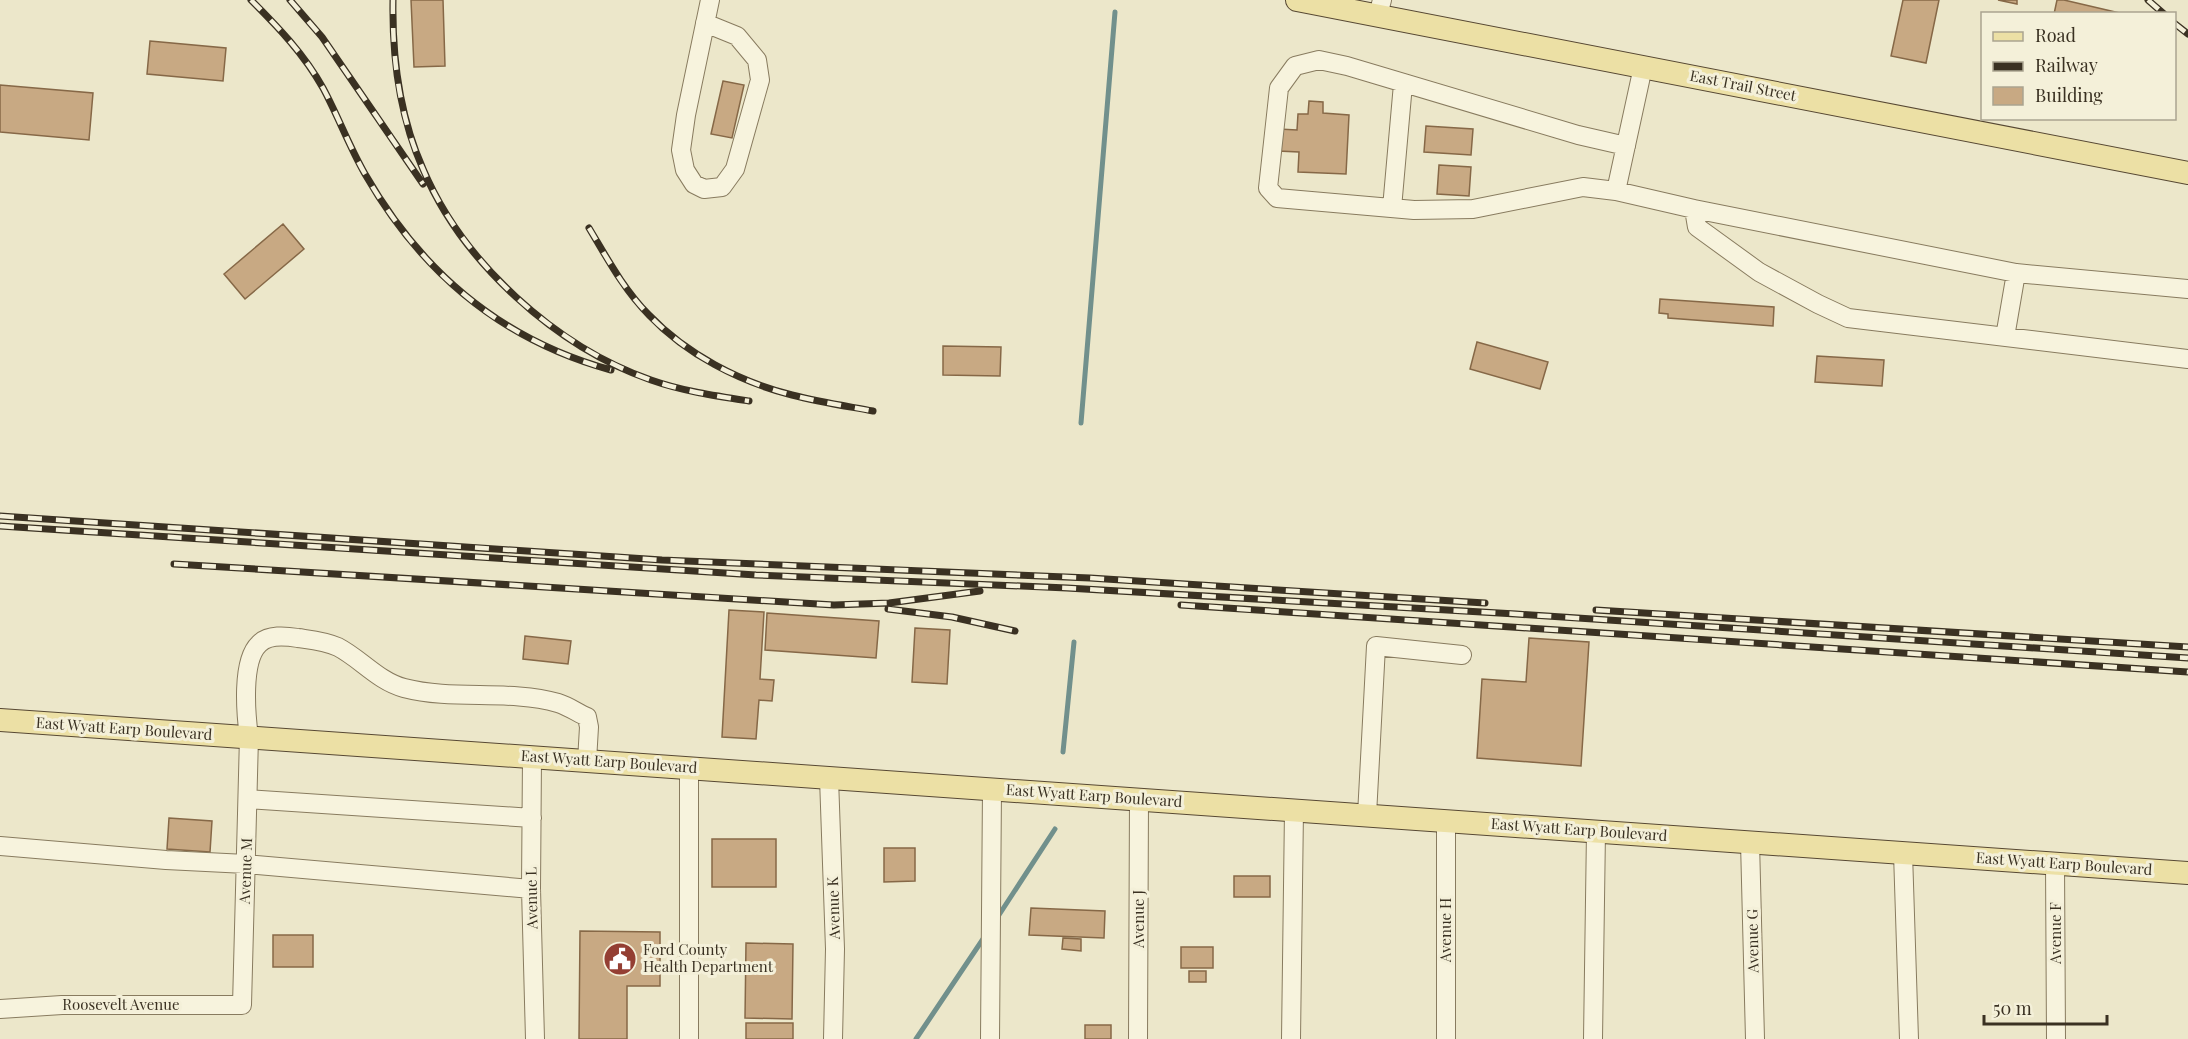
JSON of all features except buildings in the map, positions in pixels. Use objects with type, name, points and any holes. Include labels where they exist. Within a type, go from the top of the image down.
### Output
[{"type":"main road","name":"East Trail Street","points":[[1297,0],[1380,8],[1642,67],[2188,173]]},
{"type":"main road","name":"East Wyatt Earp Boulevard","points":[[0,720],[2188,873]]},
{"type":"street","points":[[705,24],[737,36],[757,60],[760,80],[735,169],[722,187],[704,189],[694,184],[685,170],[681,150],[686,115],[710,0]]},
{"type":"street","points":[[1626,146],[1578,135],[1347,66],[1319,60],[1295,66],[1279,88],[1268,188],[1277,198],[1392,208],[1473,209],[1583,187],[1616,190],[1694,210],[2016,273],[2188,289]]},
{"type":"street","points":[[1616,190],[1642,67]]},
{"type":"street","points":[[1392,208],[1403,84]]},
{"type":"street","points":[[1694,210],[1697,227],[1759,272],[1848,318],[2188,359]]},
{"type":"street","points":[[2005,337],[2016,273]]},
{"type":"street","name":"Avenue M","points":[[242,1005],[249,737],[246,716],[247,670],[258,644],[270,637],[321,641],[339,648],[369,670],[402,688],[436,693],[507,695],[560,703],[587,717],[589,727],[587,761]]},
{"type":"street","points":[[1367,815],[1376,646],[1462,655]]},
{"type":"street","name":"Avenue L","points":[[532,757],[531,889],[536,1039]]},
{"type":"street","points":[[689,768],[689,1039]]},
{"type":"street","name":"Avenue K","points":[[829,778],[835,949],[833,1039]]},
{"type":"street","points":[[990,1039],[992,789]]},
{"type":"street","points":[[248,799],[532,819]]},
{"type":"street","name":"Avenue J","points":[[1138,1039],[1139,799]]},
{"type":"street","points":[[1291,1039],[1294,810]]},
{"type":"street","name":"Avenue H","points":[[1446,821],[1446,1039]]},
{"type":"street","points":[[1593,1039],[1596,831]]},
{"type":"street","name":"Avenue G","points":[[1750,842],[1755,1039]]},
{"type":"street","points":[[0,846],[166,860],[246,864],[531,889]]},
{"type":"street","points":[[1904,853],[1909,1039]]},
{"type":"street","name":"Avenue F","points":[[2055,863],[2056,1039]]},
{"type":"street","name":"Roosevelt Avenue","points":[[0,1008],[63,1005],[242,1005]]},
{"type":"waterway","points":[[1081,423],[1115,12]]},
{"type":"waterway","points":[[1063,752],[1074,642]]},
{"type":"waterway","points":[[997,918],[1055,829]]},
{"type":"waterway","points":[[916,1039],[985,936]]},
{"type":"railway","points":[[251,0],[308,64],[323,88],[365,174],[387,209],[438,271],[468,298],[500,321],[571,357],[611,370]]},
{"type":"railway","points":[[290,0],[322,37],[423,184]]},
{"type":"railway","points":[[393,0],[394,43],[399,86],[415,149],[440,203],[462,237],[487,268],[547,323],[581,346],[616,365],[651,380],[675,387],[749,401]]},
{"type":"railway","points":[[2148,0],[2162,12]]},
{"type":"railway","points":[[2176,25],[2188,34]]},
{"type":"railway","points":[[589,228],[616,273],[640,305],[664,329],[697,354],[734,374],[772,389],[812,400],[873,411]]},
{"type":"railway","points":[[0,516],[662,560],[1090,578],[1485,603]]},
{"type":"railway","points":[[0,526],[756,575],[1067,588],[1516,614],[2188,658]]},
{"type":"railway","points":[[174,564],[834,605],[889,603],[980,591]]},
{"type":"railway","points":[[1181,605],[2188,672]]},
{"type":"railway","points":[[888,609],[952,617],[1015,631]]},
{"type":"railway","points":[[1596,610],[2188,647]]},
{"type":"place","name":"Ford County Health Department","points":[[620,959]]}]
